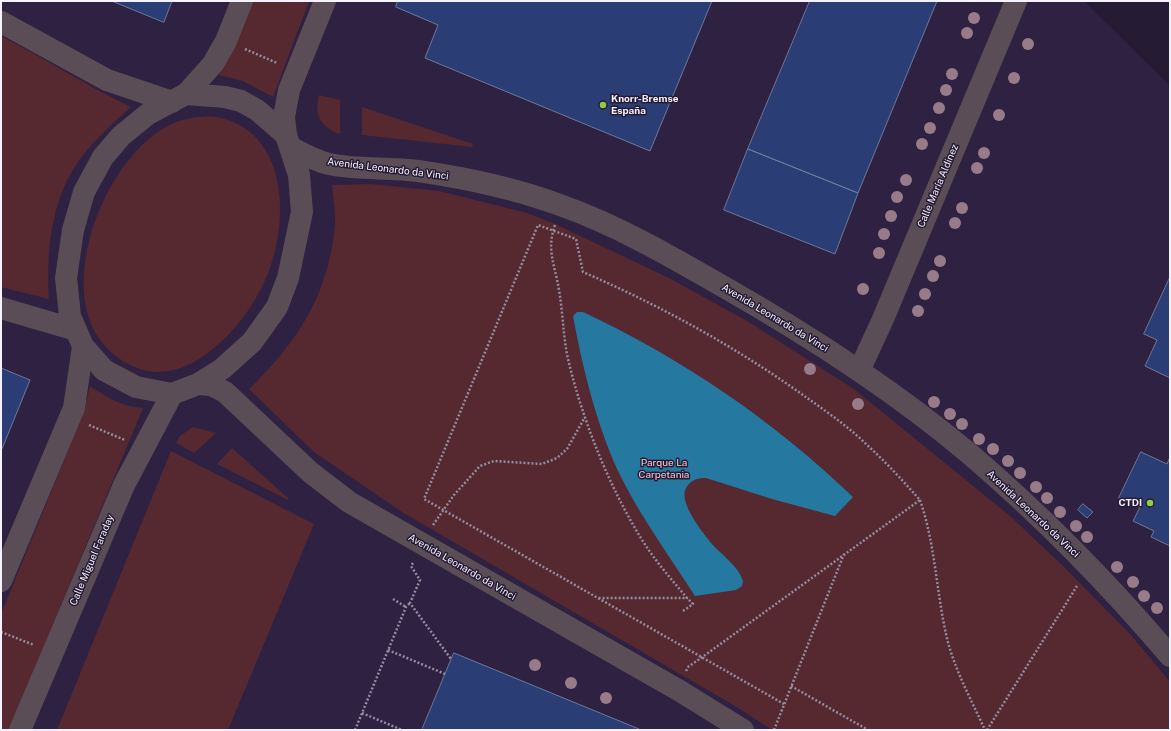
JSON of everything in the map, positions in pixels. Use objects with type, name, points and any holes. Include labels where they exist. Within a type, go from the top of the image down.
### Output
[{"type":"street","points":[[242,1],[226,41],[213,64],[179,98],[148,114],[121,136],[103,157],[84,192],[72,230],[66,278],[70,316],[79,338],[104,370],[136,387],[172,394],[198,384],[222,370],[252,342],[277,307],[288,278],[302,212],[299,175],[288,141],[285,104],[296,71],[325,1]]},
{"type":"street","name":"Calle María Aldinez","points":[[859,371],[883,319],[1016,1]]},
{"type":"street","points":[[1,22],[107,80],[179,98]]},
{"type":"street","name":"Avenida Leonardo da Vinci","points":[[179,98],[225,97],[241,101],[257,110],[288,141],[314,159],[330,164],[416,171],[480,181],[562,206],[602,223],[686,265],[754,304],[859,371],[929,423],[1004,484],[1091,569],[1142,623],[1170,656]]},
{"type":"street","points":[[1,308],[79,338]]},
{"type":"street","points":[[1,581],[74,408],[79,338]]},
{"type":"street","name":"Avenida Leonardo da Vinci","points":[[198,384],[211,385],[225,392],[310,472],[343,498],[680,691],[720,724],[743,730]]},
{"type":"street","name":"Calle Miguel Faraday","points":[[20,730],[124,485],[172,394]]},
{"type":"path","points":[[226,41],[296,71]]},
{"type":"path","points":[[784,704],[700,658],[424,499],[538,226],[576,239],[583,272],[651,304],[703,331],[760,365],[819,406],[866,444],[920,500],[926,518],[934,553],[946,635],[962,679],[986,730]]},
{"type":"path","points":[[550,238],[550,253],[559,290],[568,357],[585,417],[597,449],[632,522],[658,563],[693,604],[683,611]]},
{"type":"path","points":[[355,730],[406,607],[410,603],[420,580],[411,566],[422,544],[454,495],[480,466],[494,461],[542,464],[558,458],[567,449],[585,417]]},
{"type":"path","points":[[70,418],[143,448]]},
{"type":"path","points":[[680,691],[688,667],[920,500]]},
{"type":"path","points":[[774,730],[844,554]]},
{"type":"path","points":[[986,730],[1079,584]]},
{"type":"path","points":[[596,598],[687,598]]},
{"type":"path","points":[[393,600],[406,607]]},
{"type":"path","points":[[410,603],[451,659]]},
{"type":"path","points":[[1,632],[53,653]]},
{"type":"path","points":[[388,650],[445,674]]},
{"type":"path","points":[[791,686],[868,730]]},
{"type":"path","points":[[362,713],[402,730]]},
{"type":"shaded area","points":[[1,1],[1084,1],[1170,86],[1170,730],[1,730]]},
{"type":"green space","points":[[253,1],[309,1],[273,97],[243,81],[219,75],[228,59]]},
{"type":"green space","points":[[1,36],[131,107],[94,142],[83,155],[72,171],[64,188],[57,205],[50,243],[48,281],[49,299],[1,287]]},
{"type":"green space","points":[[319,95],[340,100],[340,134],[328,128],[320,119],[317,109]]},
{"type":"green space","points":[[362,107],[473,144],[472,147],[362,135]]},
{"type":"green space","points":[[209,116],[235,123],[255,136],[268,155],[277,178],[280,202],[279,228],[275,253],[262,287],[250,308],[227,336],[209,352],[194,362],[178,369],[161,372],[143,370],[136,368],[118,358],[98,337],[87,311],[84,281],[87,249],[97,217],[111,187],[129,160],[150,138],[174,123],[196,117]]},
{"type":"green space","name":"Parque La Carpetania","points":[[370,184],[439,191],[527,213],[555,224],[669,278],[747,321],[854,389],[1010,516],[1062,565],[1131,635],[1170,682],[1170,730],[772,730],[740,709],[402,512],[314,452],[249,389],[267,371],[296,334],[308,315],[318,294],[326,273],[332,250],[335,210],[332,185]]},
{"type":"green space","points":[[90,386],[115,401],[143,408],[9,730],[1,730],[1,614],[84,412]]},
{"type":"green space","points":[[193,427],[216,433],[194,453],[176,443],[180,436]]},
{"type":"green space","points":[[232,448],[289,499],[288,500],[217,464]]},
{"type":"green space","points":[[171,451],[314,524],[228,730],[57,730]]},
{"type":"water","points":[[577,312],[583,312],[620,330],[692,371],[759,417],[823,469],[853,497],[835,516],[772,499],[706,478],[692,481],[686,488],[684,494],[688,509],[703,533],[734,566],[743,581],[742,586],[736,590],[695,596],[651,530],[621,478],[613,460],[594,407],[580,353],[573,316]]},
{"type":"building","points":[[112,1],[172,1],[164,22]]},
{"type":"building","name":"Knorr-Bremse España","points":[[398,1],[712,1],[650,151],[425,58],[438,25],[396,7]]},
{"type":"building","points":[[810,1],[937,1],[858,193],[748,149]]},
{"type":"building","points":[[748,149],[858,193],[835,254],[724,210]]},
{"type":"building","points":[[1170,277],[1170,378],[1145,366],[1157,340],[1144,334]]},
{"type":"building","points":[[1,368],[30,380],[2,449],[1,449]]},
{"type":"building","name":"CTDI","points":[[1141,452],[1167,464],[1170,457],[1170,546],[1151,537],[1154,531],[1133,521],[1140,507],[1119,498]]},
{"type":"building","points":[[1083,504],[1093,512],[1087,518],[1078,510]]},
{"type":"building","points":[[454,653],[639,729],[422,730]]},
{"type":"place","name":"Knorr-Bremse España","points":[[603,105]]},
{"type":"place","name":"CTDI","points":[[1150,503]]}]
